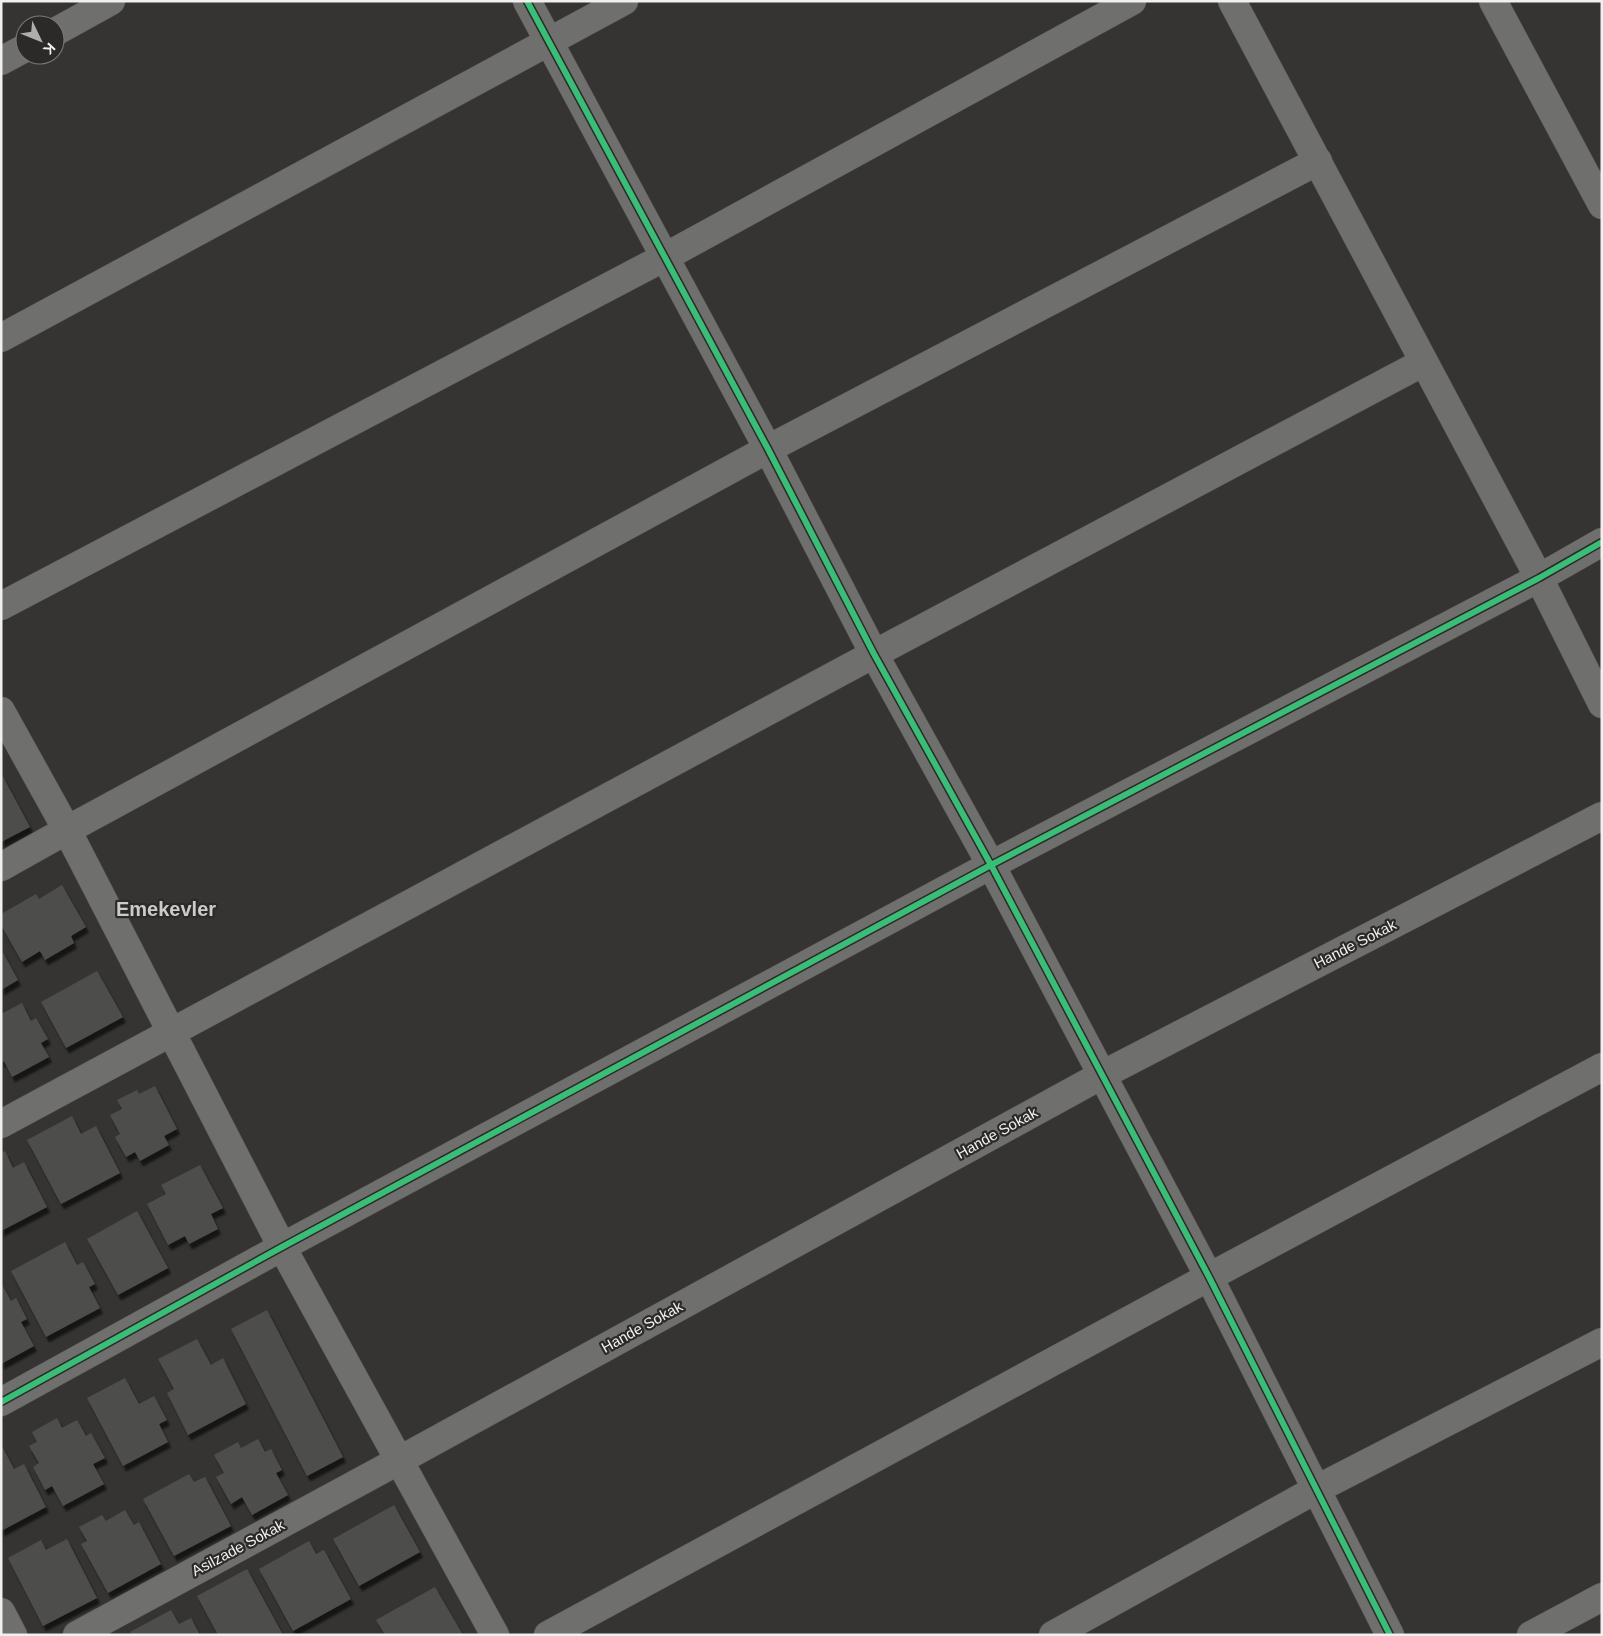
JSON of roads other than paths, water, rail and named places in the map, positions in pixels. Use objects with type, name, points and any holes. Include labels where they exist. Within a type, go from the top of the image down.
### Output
[{"type":"street","points":[[65,26],[111,1]]},
{"type":"street","points":[[527,1],[768,449],[874,654],[991,865],[1102,1075],[1208,1277],[1390,1635]]},
{"type":"street","points":[[1,338],[624,1]]},
{"type":"street","points":[[1,606],[665,257],[1132,1]]},
{"type":"street","points":[[1232,1],[1539,578],[1602,704]]},
{"type":"street","points":[[1493,1],[1602,205]]},
{"type":"street","points":[[1,61],[15,53]]},
{"type":"street","points":[[1,867],[768,449],[1318,161]]},
{"type":"street","points":[[1,1124],[874,654],[1424,362]]},
{"type":"street","points":[[1,1402],[282,1247],[991,865],[1539,578],[1602,542]]},
{"type":"street","points":[[1,711],[67,830],[282,1247],[495,1635]]},
{"type":"street","name":"Hande Sokak","points":[[398,1461],[1102,1075],[1602,816]]},
{"type":"street","points":[[548,1635],[1208,1277],[1602,1067]]},
{"type":"street","points":[[1052,1635],[1315,1490],[1602,1342]]},
{"type":"street","name":"Asilzade Sokak","points":[[77,1635],[398,1461]]},
{"type":"street","points":[[1531,1635],[1602,1598]]},
{"type":"street","points":[[1,1612],[13,1635]]},
{"type":"district","name":"Emekevler","points":[[166,909]]}]
